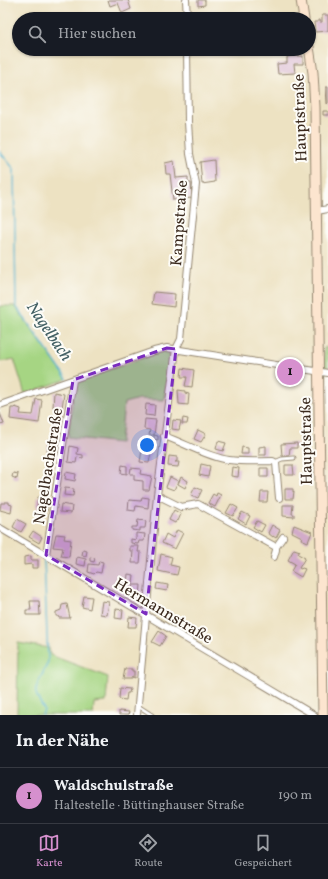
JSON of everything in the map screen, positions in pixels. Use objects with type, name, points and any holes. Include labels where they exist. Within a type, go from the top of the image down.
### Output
[{"type":"main road","points":[[301,0],[303,12]]},
{"type":"main road","name":"Hauptstraße","points":[[310,56],[315,107],[317,211],[324,373],[323,715]]},
{"type":"street","points":[[186,0],[187,12]]},
{"type":"street","name":"Kampstraße","points":[[137,715],[157,495],[176,350],[181,339],[196,184],[190,154],[187,56]]},
{"type":"street","points":[[317,211],[328,209]]},
{"type":"street","points":[[0,406],[154,351],[167,348],[324,373]]},
{"type":"street","name":"Nagelbachstraße","points":[[46,555],[73,380]]},
{"type":"street","points":[[164,436],[228,460],[244,462],[275,462],[279,498]]},
{"type":"street","points":[[157,495],[181,507],[198,504],[276,547]]},
{"type":"street","name":"Hermannstraße","points":[[0,528],[314,715]]},
{"type":"street","points":[[274,557],[276,547],[283,537]]},
{"type":"lane","points":[[275,462],[282,459],[294,458]]},
{"type":"lane","points":[[138,706],[152,715]]},
{"type":"highlighted area","points":[[167,348],[176,349],[146,614],[46,555],[73,380]]},
{"type":"green space","points":[[0,306],[15,306],[67,379],[25,394],[14,359],[0,362]]},
{"type":"green space","points":[[328,347],[328,371],[324,371],[324,348]]},
{"type":"green space","points":[[162,351],[170,351],[164,400],[139,399],[124,403],[120,443],[68,437],[75,382]]},
{"type":"green space","points":[[18,643],[49,648],[50,655],[108,677],[106,702],[94,703],[93,715],[17,715]]},
{"type":"building","points":[[108,0],[128,0],[131,9],[122,12],[118,3],[110,6]]},
{"type":"building","points":[[198,0],[205,0],[205,5],[198,6]]},
{"type":"building","points":[[322,15],[328,15],[328,31],[316,32],[316,22],[320,20],[320,22],[322,22]]},
{"type":"building","points":[[303,56],[303,64],[294,64],[295,73],[278,74],[277,64],[287,63],[287,57]]},
{"type":"building","points":[[326,87],[328,87],[327,104]]},
{"type":"building","points":[[323,111],[328,111],[328,115],[323,115]]},
{"type":"building","points":[[214,160],[215,182],[202,184],[200,162]]},
{"type":"building","points":[[174,161],[176,178],[188,177],[188,183],[191,183],[192,198],[173,200],[170,174],[166,174],[165,163]]},
{"type":"building","points":[[154,292],[175,294],[174,307],[152,304]]},
{"type":"building","points":[[182,368],[194,370],[192,387],[185,386],[187,377],[181,377]]},
{"type":"building","points":[[178,390],[185,391],[185,393],[189,394],[188,405],[179,404]]},
{"type":"building","points":[[54,392],[64,394],[62,408],[53,407]]},
{"type":"building","points":[[36,399],[42,400],[39,423],[10,419],[11,408],[15,407],[21,409],[20,414],[33,415]]},
{"type":"building","points":[[146,404],[155,405],[154,416],[145,415]]},
{"type":"building","points":[[0,413],[4,424],[0,425]]},
{"type":"building","points":[[183,418],[188,419],[187,424],[182,424]]},
{"type":"building","points":[[145,419],[156,420],[154,435],[149,435],[150,430],[144,429]]},
{"type":"building","points":[[173,420],[181,421],[179,430],[172,429]]},
{"type":"building","points":[[198,430],[206,434],[201,442],[194,439]]},
{"type":"building","points":[[154,435],[158,436],[158,440],[154,439]]},
{"type":"building","points":[[49,439],[59,440],[57,454],[47,452]]},
{"type":"building","points":[[218,441],[226,443],[223,451],[216,449]]},
{"type":"building","points":[[297,443],[297,448],[290,448],[289,456],[282,456],[281,444]]},
{"type":"building","points":[[149,444],[154,444],[149,463],[140,462],[142,450],[148,451]]},
{"type":"building","points":[[70,446],[78,448],[77,454],[83,455],[83,458],[77,457],[76,463],[68,462]]},
{"type":"building","points":[[266,446],[266,455],[259,455],[259,447]]},
{"type":"building","points":[[242,447],[248,448],[248,454],[241,454]]},
{"type":"building","points":[[169,456],[177,457],[177,461],[175,462],[179,462],[178,467],[168,466]]},
{"type":"building","points":[[201,464],[210,466],[208,477],[199,475]]},
{"type":"building","points":[[122,465],[127,466],[127,474],[121,473]]},
{"type":"building","points":[[285,465],[293,465],[294,475],[285,475]]},
{"type":"building","points":[[232,467],[239,468],[238,477],[231,476]]},
{"type":"building","points":[[131,468],[141,469],[140,474],[152,476],[149,490],[143,490],[143,481],[134,480],[134,474],[130,474]]},
{"type":"building","points":[[260,468],[268,468],[268,477],[260,477]]},
{"type":"building","points":[[66,472],[76,474],[75,481],[65,479]]},
{"type":"building","points":[[13,473],[18,474],[17,479],[12,477]]},
{"type":"building","points":[[170,477],[178,481],[174,490],[166,487]]},
{"type":"building","points":[[181,477],[188,481],[185,488],[178,484]]},
{"type":"building","points":[[195,487],[202,490],[198,498],[191,495]]},
{"type":"building","points":[[65,488],[74,489],[73,496],[64,495]]},
{"type":"building","points":[[285,489],[293,489],[293,499],[285,499]]},
{"type":"building","points":[[261,492],[268,492],[267,502],[260,502]]},
{"type":"building","points":[[217,493],[221,495],[215,507],[208,503],[213,494],[216,496]]},
{"type":"building","points":[[38,497],[49,498],[47,511],[37,509]]},
{"type":"building","points":[[142,497],[149,498],[148,508],[136,506],[135,511],[128,510],[129,500],[141,501]]},
{"type":"building","points":[[9,502],[9,504],[12,505],[11,513],[0,510],[1,503]]},
{"type":"building","points":[[61,504],[72,506],[71,513],[60,512]]},
{"type":"building","points":[[231,504],[238,508],[233,516],[226,513]]},
{"type":"building","points":[[283,505],[293,505],[292,514],[294,514],[294,517],[283,516]]},
{"type":"building","points":[[174,510],[181,514],[178,521],[177,520],[175,523],[169,520]]},
{"type":"building","points":[[242,512],[250,516],[246,524],[238,519]]},
{"type":"building","points":[[17,519],[26,524],[21,532],[13,527]]},
{"type":"building","points":[[138,520],[146,521],[145,528],[140,528],[140,531],[132,530],[132,527],[137,527]]},
{"type":"building","points":[[257,521],[265,525],[261,532],[253,527]]},
{"type":"building","points":[[272,525],[280,530],[276,538],[268,533]]},
{"type":"building","points":[[294,525],[312,532],[308,542],[292,532]]},
{"type":"building","points":[[177,530],[183,533],[175,549],[162,543],[166,534],[173,538]]},
{"type":"building","points":[[33,531],[42,537],[39,543],[29,537]]},
{"type":"building","points":[[136,533],[145,534],[144,541],[139,541],[138,544],[131,543],[131,539],[136,540]]},
{"type":"building","points":[[56,534],[65,535],[64,539],[71,540],[69,557],[61,556],[63,548],[53,547]]},
{"type":"building","points":[[130,546],[139,546],[138,552],[141,552],[140,563],[132,563],[133,551],[130,551]]},
{"type":"building","points":[[294,549],[300,551],[298,554],[305,558],[299,568],[305,569],[301,577],[291,571],[295,564],[288,560]]},
{"type":"building","points":[[83,550],[87,551],[86,556],[82,555]]},
{"type":"building","points":[[161,554],[172,557],[170,565],[179,567],[177,575],[158,571]]},
{"type":"building","points":[[31,556],[31,560],[38,560],[38,568],[32,568],[32,564],[24,565],[24,557]]},
{"type":"building","points":[[77,557],[86,559],[85,566],[76,564]]},
{"type":"building","points":[[90,557],[95,558],[94,562],[90,561]]},
{"type":"building","points":[[99,561],[103,562],[101,573],[96,572],[94,574],[88,572],[89,564],[98,565]]},
{"type":"building","points":[[128,574],[134,575],[133,583],[127,583]]},
{"type":"building","points":[[157,583],[168,585],[167,591],[156,589]]},
{"type":"building","points":[[133,585],[141,585],[140,596],[125,595],[125,589],[132,589]]},
{"type":"building","points":[[84,596],[92,597],[90,609],[82,607]]},
{"type":"building","points":[[30,601],[39,601],[40,615],[26,615],[26,610],[31,610]]},
{"type":"building","points":[[102,601],[109,602],[107,615],[100,614]]},
{"type":"building","points":[[67,604],[70,618],[59,618],[56,616],[56,612],[61,610],[62,605]]},
{"type":"building","points":[[116,609],[123,610],[122,619],[115,618]]},
{"type":"building","points":[[129,617],[137,618],[136,627],[128,627]]},
{"type":"building","points":[[159,631],[166,636],[160,646],[152,642]]},
{"type":"building","points":[[125,669],[132,669],[132,671],[134,671],[134,678],[123,679]]},
{"type":"building","points":[[120,688],[130,689],[129,693],[127,693],[126,700],[119,699]]},
{"type":"building","points":[[119,711],[129,712],[128,715],[119,715]]},
{"type":"waterway","name":"Nagelbach","points":[[0,152],[14,169],[16,306],[67,379]]},
{"type":"waterway","name":"Nagelbach","points":[[42,715],[44,710],[37,697],[36,690],[38,682],[48,661],[44,558]]},
{"type":"place","name":"Waldschulstraße","points":[[290,372]]}]
